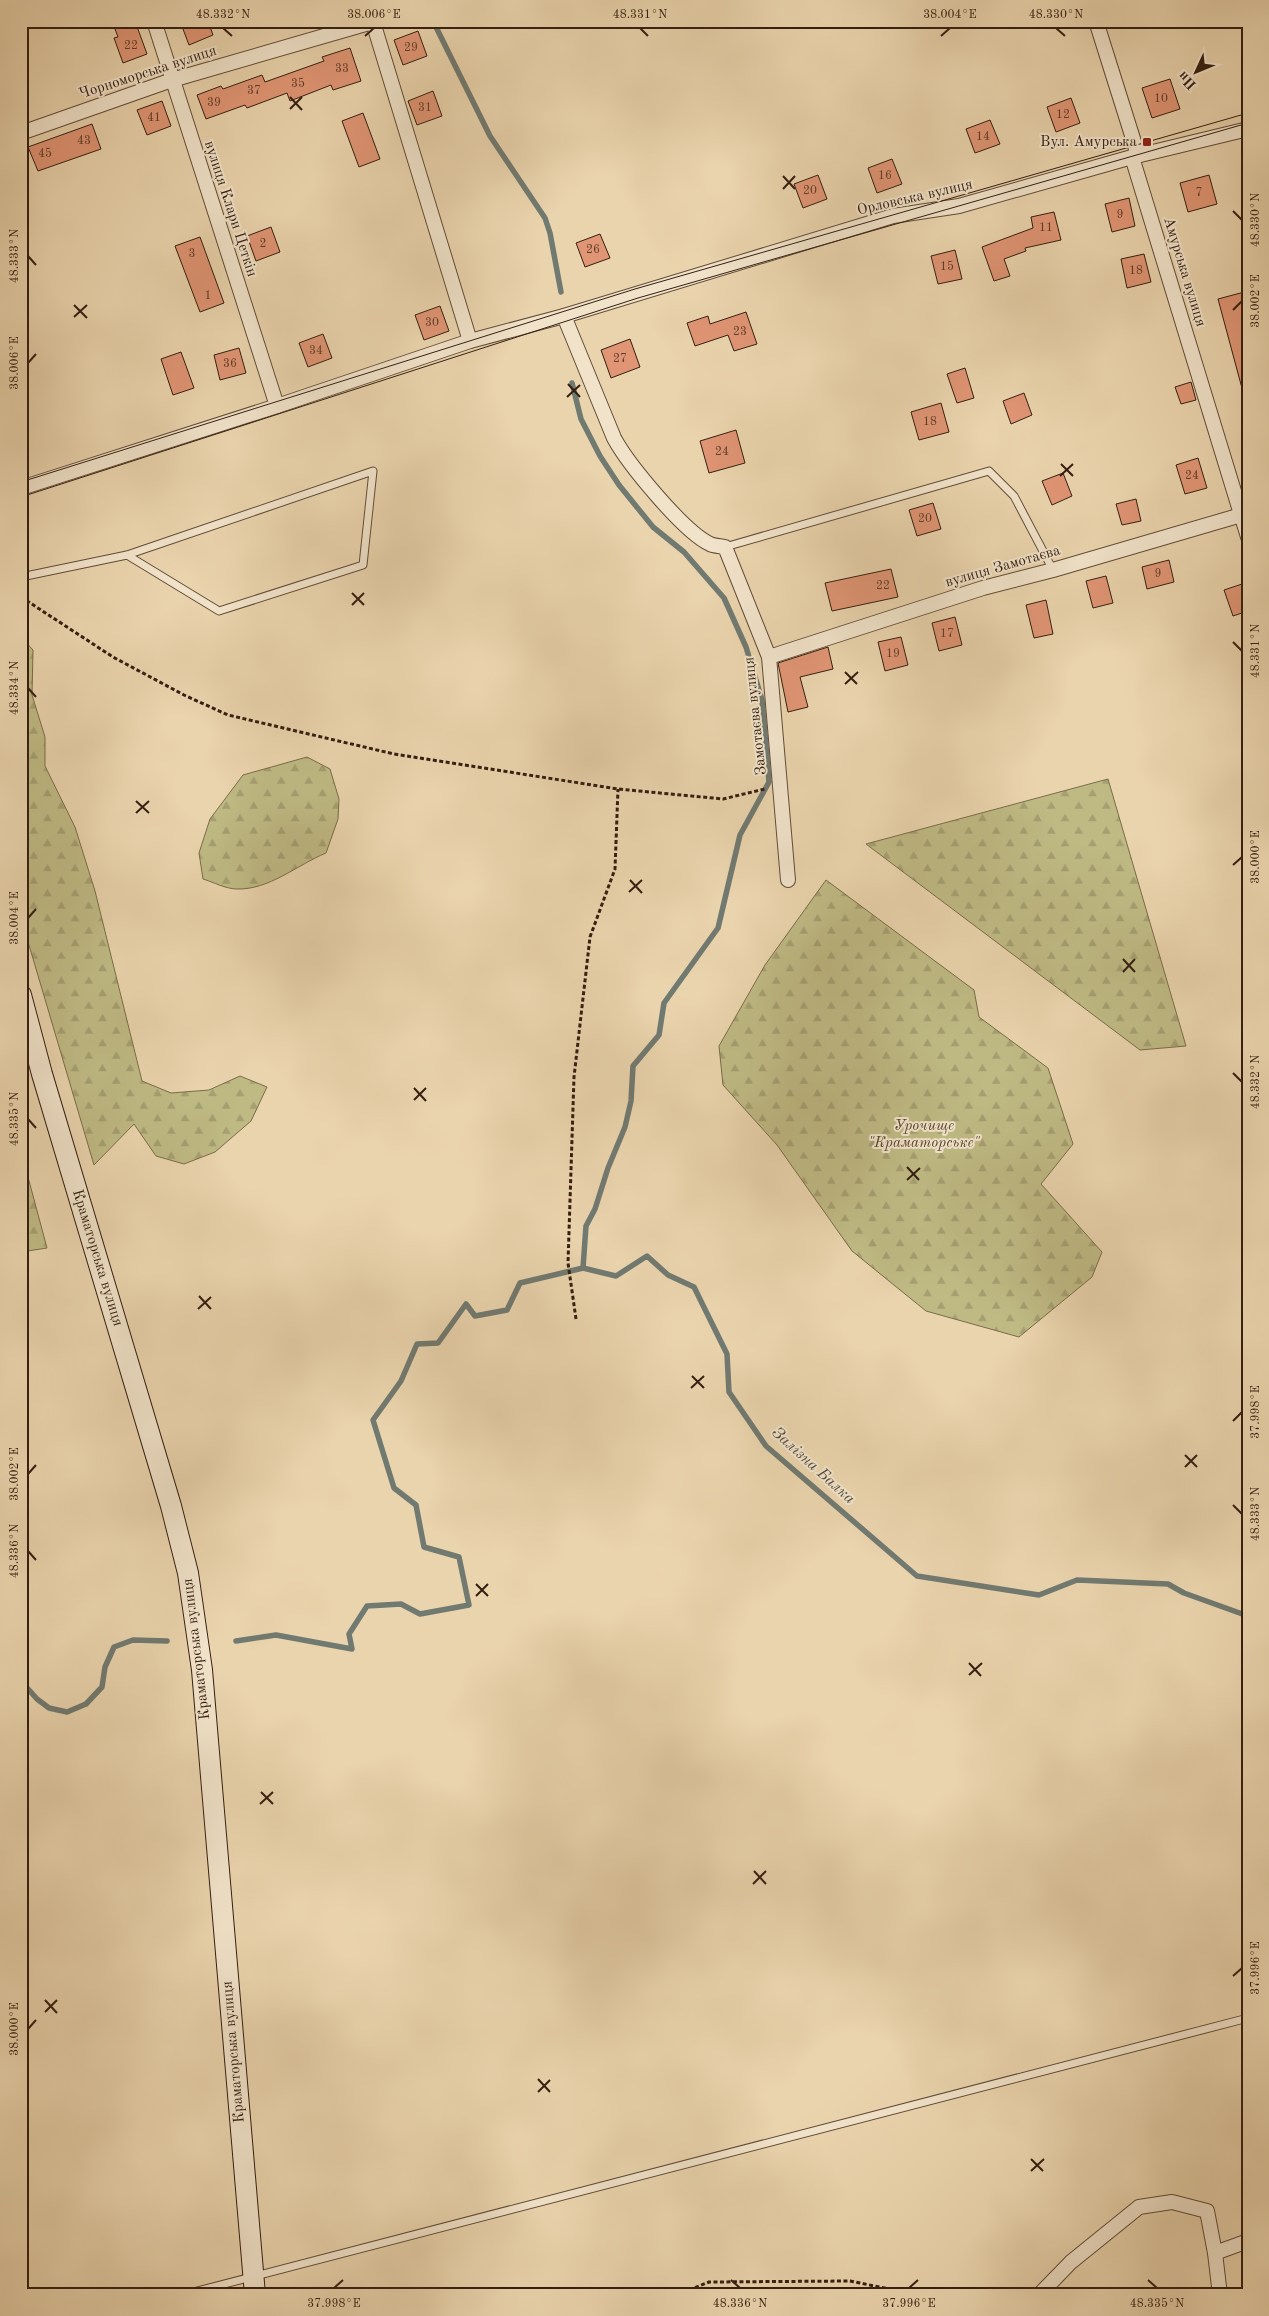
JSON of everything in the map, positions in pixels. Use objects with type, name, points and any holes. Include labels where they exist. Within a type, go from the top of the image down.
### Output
[{"type":"street","name":"вулиця Клари Цеткін","points":[[154,21],[277,406]]},
{"type":"street","name":"Амурська вулиця","points":[[1096,21],[1135,145],[1137,155],[1132,157],[1245,514],[1248,537]]},
{"type":"street","name":"Чорноморська вулиця","points":[[21,133],[172,80],[374,22],[470,341]]},
{"type":"street","name":"Орловська вулиця","points":[[21,488],[277,406],[470,341],[564,316],[893,216],[959,206],[1132,157],[1248,129]]},
{"type":"street","points":[[564,316],[614,438],[626,460],[634,471],[693,532],[710,544],[725,547]]},
{"type":"street","name":"вулиця Замотаєва","points":[[769,657],[982,588],[1053,570],[1245,514]]},
{"type":"street","name":"Замотаєва вулиця","points":[[725,547],[769,657],[788,880]]},
{"type":"street","name":"Краматорська вулиця","points":[[21,995],[42,1074],[152,1444],[188,1573],[197,1622],[255,2286]]},
{"type":"street","points":[[1039,2295],[1071,2262],[1139,2206],[1172,2202],[1207,2211],[1220,2295]]},
{"type":"street","points":[[1215,2253],[1248,2241]]},
{"type":"lane","points":[[21,577],[127,555],[373,471],[363,565],[219,611],[127,555]]},
{"type":"lane","points":[[725,547],[989,471],[1014,496],[1053,570]]},
{"type":"lane","points":[[182,2295],[255,2286],[1248,2018]]},
{"type":"path","points":[[21,597],[113,657],[184,695],[228,715],[394,754],[618,789],[723,799],[780,785]]},
{"type":"path","points":[[576,1319],[569,1285],[568,1263],[574,1077],[590,937],[615,869],[618,789]]},
{"type":"path","points":[[677,2295],[709,2282],[850,2281],[919,2295]]},
{"type":"green space","points":[[21,637],[33,650],[32,695],[45,737],[45,766],[75,827],[95,891],[142,1081],[171,1093],[209,1090],[240,1076],[267,1087],[251,1121],[215,1152],[184,1164],[156,1156],[134,1124],[94,1165],[21,918]]},
{"type":"green space","points":[[307,757],[330,769],[339,799],[338,819],[326,853],[272,881],[249,888],[228,888],[203,879],[199,853],[210,819],[243,775]]},
{"type":"green space","points":[[1108,779],[1186,1046],[1140,1050],[866,844]]},
{"type":"green space","name":"Урочище \"Краматорське\"","points":[[826,880],[974,990],[979,1017],[1048,1068],[1073,1144],[1041,1184],[1102,1252],[1092,1277],[1019,1337],[926,1311],[852,1251],[777,1145],[723,1085],[719,1046],[765,965]]},
{"type":"green space","points":[[21,1151],[47,1248],[21,1252]]},
{"type":"building","points":[[112,21],[135,21],[147,54],[123,63],[114,38],[118,37]]},
{"type":"building","points":[[180,21],[208,21],[213,35],[189,45]]},
{"type":"building","points":[[418,31],[427,56],[403,65],[394,40]]},
{"type":"building","points":[[350,48],[361,81],[333,90],[331,85],[290,101],[287,93],[247,108],[245,105],[206,119],[197,95],[221,86],[223,89],[262,75],[265,82],[324,61],[322,57]]},
{"type":"building","points":[[1170,79],[1180,109],[1152,118],[1142,88]]},
{"type":"building","points":[[433,91],[442,116],[417,125],[408,101]]},
{"type":"building","points":[[1071,98],[1080,123],[1056,132],[1047,107]]},
{"type":"building","points":[[162,101],[171,126],[147,135],[137,110]]},
{"type":"building","points":[[363,113],[380,159],[359,167],[342,121]]},
{"type":"building","points":[[990,120],[1000,144],[975,153],[966,129]]},
{"type":"building","points":[[92,124],[101,149],[38,171],[28,147]]},
{"type":"building","points":[[892,159],[902,184],[877,193],[868,168]]},
{"type":"building","points":[[818,175],[827,199],[803,208],[794,184]]},
{"type":"building","points":[[1209,175],[1217,204],[1188,212],[1180,183]]},
{"type":"building","points":[[1129,198],[1135,226],[1112,232],[1105,204]]},
{"type":"building","points":[[1054,212],[1061,240],[1025,248],[1026,251],[1004,259],[1010,276],[994,281],[982,247],[1033,228],[1031,217]]},
{"type":"building","points":[[271,227],[280,252],[256,261],[247,236]]},
{"type":"building","points":[[600,234],[610,258],[585,267],[576,243]]},
{"type":"building","points":[[200,237],[224,303],[200,312],[175,246]]},
{"type":"building","points":[[955,250],[962,279],[938,284],[931,256]]},
{"type":"building","points":[[1144,254],[1151,282],[1127,288],[1121,259]]},
{"type":"building","points":[[1248,291],[1248,392],[1243,392],[1218,299]]},
{"type":"building","points":[[440,306],[449,331],[424,340],[415,315]]},
{"type":"building","points":[[746,312],[757,344],[734,351],[728,335],[695,346],[687,323],[708,316],[710,324]]},
{"type":"building","points":[[323,334],[332,358],[308,367],[299,343]]},
{"type":"building","points":[[630,339],[640,367],[611,378],[601,350]]},
{"type":"building","points":[[239,348],[246,373],[220,380],[214,355]]},
{"type":"building","points":[[181,352],[194,388],[173,395],[161,359]]},
{"type":"building","points":[[965,368],[974,398],[957,403],[947,374]]},
{"type":"building","points":[[1191,382],[1196,400],[1181,404],[1175,387]]},
{"type":"building","points":[[1024,393],[1032,415],[1011,424],[1003,401]]},
{"type":"building","points":[[941,403],[949,432],[919,440],[911,412]]},
{"type":"building","points":[[736,430],[745,463],[709,473],[700,441]]},
{"type":"building","points":[[1198,458],[1207,488],[1185,494],[1176,465]]},
{"type":"building","points":[[1063,473],[1072,496],[1052,505],[1042,481]]},
{"type":"building","points":[[1136,499],[1141,521],[1122,525],[1116,504]]},
{"type":"building","points":[[933,503],[941,529],[917,536],[909,510]]},
{"type":"building","points":[[1169,560],[1174,582],[1147,589],[1142,567]]},
{"type":"building","points":[[891,569],[898,597],[832,611],[825,583]]},
{"type":"building","points":[[1106,576],[1113,603],[1093,608],[1086,581]]},
{"type":"building","points":[[1248,582],[1248,611],[1233,616],[1224,590]]},
{"type":"building","points":[[1046,600],[1053,634],[1034,638],[1026,605]]},
{"type":"building","points":[[955,617],[962,645],[939,651],[932,623]]},
{"type":"building","points":[[901,637],[908,665],[885,671],[878,642]]},
{"type":"building","points":[[828,647],[833,669],[800,677],[808,707],[788,712],[778,663]]},
{"type":"waterway","points":[[433,21],[490,136],[545,218],[550,233],[561,292]]},
{"type":"waterway","points":[[572,383],[581,419],[600,456],[619,485],[653,527],[684,552],[724,598],[746,647],[762,700],[769,782],[740,835],[718,928],[664,1003],[659,1035],[633,1066],[631,1101],[625,1127],[608,1168],[595,1209],[586,1226],[583,1268]]},
{"type":"waterway","name":"Залізна Балка","points":[[236,1641],[276,1635],[352,1649],[349,1634],[367,1606],[401,1604],[420,1614],[469,1605],[459,1557],[424,1547],[416,1505],[394,1488],[373,1420],[401,1381],[417,1344],[438,1343],[466,1304],[475,1316],[507,1310],[520,1283],[583,1268],[616,1276],[647,1256],[668,1275],[694,1287],[727,1354],[729,1392],[766,1446],[917,1576],[1039,1595],[1077,1580],[1168,1584],[1184,1593],[1248,1616]]},
{"type":"waterway","name":"Залізна Балка","points":[[21,1681],[37,1699],[49,1708],[67,1712],[86,1704],[102,1687],[105,1667],[114,1647],[133,1640],[167,1641]]},
{"type":"tram line","points":[[21,482],[635,289],[1248,113]]},
{"type":"tram line","points":[[21,497],[638,298],[1248,123]]},
{"type":"place","name":"Вул. Амурська","points":[[1147,142]]}]
